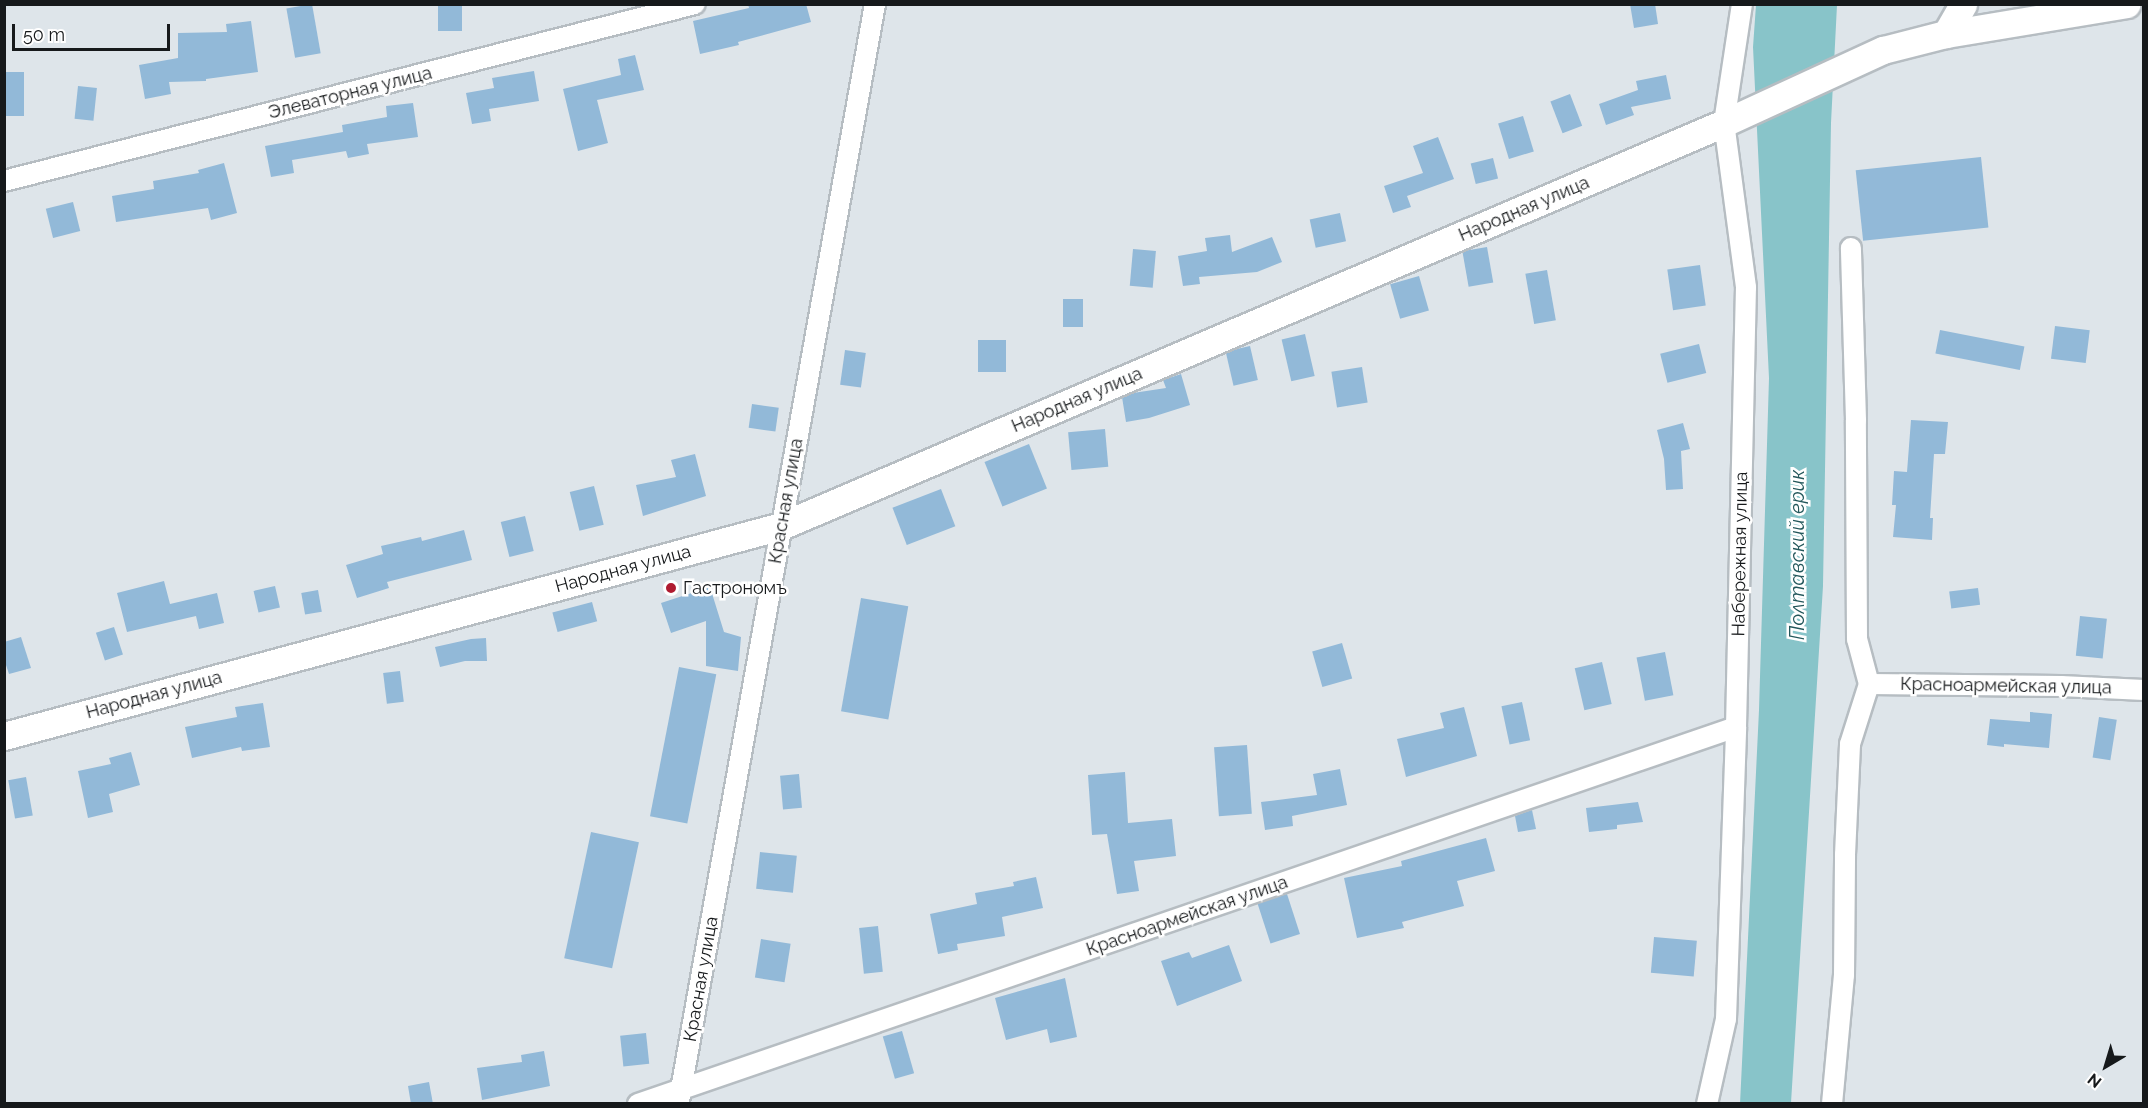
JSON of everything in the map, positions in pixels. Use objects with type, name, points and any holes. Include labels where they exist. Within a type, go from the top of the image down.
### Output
[{"type":"main road","points":[[1947,33],[1963,4]]},
{"type":"main road","name":"Народная улица","points":[[4,736],[781,526],[1724,123],[1883,50],[1947,33],[2127,4]]},
{"type":"street","name":"Элеваторная улица","points":[[4,181],[695,4]]},
{"type":"street","name":"Красная улица","points":[[680,1097],[874,4]]},
{"type":"street","name":"Набережная улица","points":[[1707,1104],[1726,1019],[1736,727],[1746,287],[1724,123],[1742,4]]},
{"type":"street","points":[[1832,1104],[1844,975],[1845,855],[1850,744],[1869,684],[1857,639],[1856,420],[1851,248]]},
{"type":"street","name":"Красноармейская улица","points":[[1869,684],[2061,686],[2144,690]]},
{"type":"street","name":"Красноармейская улица","points":[[638,1104],[680,1097],[1736,727]]},
{"type":"water","name":"Полтавский ерик","points":[[1756,5],[1837,5],[1831,123],[1823,586],[1791,1103],[1740,1104],[1759,710],[1769,378],[1753,47]]},
{"type":"building","points":[[312,4],[321,53],[295,58],[286,9]]},
{"type":"building","points":[[438,4],[462,4],[462,31],[438,31]]},
{"type":"building","points":[[748,4],[806,4],[811,22],[738,42],[739,45],[700,54],[693,21],[749,8]]},
{"type":"building","points":[[1630,4],[1655,4],[1658,24],[1634,28]]},
{"type":"building","points":[[251,21],[258,72],[206,79],[206,81],[169,82],[171,94],[145,99],[139,65],[178,58],[178,33],[227,32],[226,24]]},
{"type":"building","points":[[635,55],[644,90],[597,100],[608,143],[578,151],[563,89],[621,75],[618,59]]},
{"type":"building","points":[[534,71],[539,101],[489,109],[491,121],[472,124],[466,93],[494,88],[492,78]]},
{"type":"building","points":[[4,72],[24,72],[24,116],[4,116]]},
{"type":"building","points":[[1666,75],[1671,99],[1631,107],[1634,115],[1606,125],[1599,104],[1638,90],[1636,81]]},
{"type":"building","points":[[78,86],[97,88],[93,121],[75,119]]},
{"type":"building","points":[[1570,94],[1582,126],[1563,133],[1550,102]]},
{"type":"building","points":[[413,103],[418,137],[367,144],[369,154],[348,158],[346,151],[292,160],[294,173],[271,177],[265,146],[343,132],[342,125],[387,117],[386,106]]},
{"type":"building","points":[[1523,116],[1534,151],[1509,159],[1498,124]]},
{"type":"building","points":[[1438,137],[1454,179],[1407,196],[1411,207],[1393,213],[1384,186],[1423,173],[1413,146]]},
{"type":"building","points":[[1981,157],[1988,228],[1863,241],[1856,170]]},
{"type":"building","points":[[1493,158],[1498,178],[1476,184],[1471,164]]},
{"type":"building","points":[[224,163],[237,213],[211,220],[208,208],[116,222],[112,196],[154,189],[153,181],[199,173],[198,170]]},
{"type":"building","points":[[73,202],[80,231],[53,238],[46,209]]},
{"type":"building","points":[[1340,213],[1346,241],[1316,248],[1310,219]]},
{"type":"building","points":[[1230,235],[1232,252],[1272,237],[1282,262],[1257,272],[1199,277],[1200,284],[1183,286],[1178,256],[1207,251],[1205,238]]},
{"type":"building","points":[[1487,247],[1493,282],[1469,287],[1462,251]]},
{"type":"building","points":[[1133,249],[1156,251],[1153,288],[1130,286]]},
{"type":"building","points":[[1700,265],[1706,306],[1673,310],[1667,270]]},
{"type":"building","points":[[1547,270],[1556,320],[1534,324],[1525,274]]},
{"type":"building","points":[[1419,276],[1429,311],[1400,319],[1390,284]]},
{"type":"building","points":[[1063,299],[1083,299],[1083,327],[1063,327]]},
{"type":"building","points":[[2055,326],[2090,330],[2086,363],[2051,359]]},
{"type":"building","points":[[1940,330],[2024,346],[2020,370],[1935,354]]},
{"type":"building","points":[[1305,334],[1315,376],[1291,381],[1282,339]]},
{"type":"building","points":[[978,340],[1006,340],[1006,372],[978,372]]},
{"type":"building","points":[[1699,344],[1706,373],[1667,383],[1660,354]]},
{"type":"building","points":[[1250,346],[1258,380],[1234,386],[1226,352]]},
{"type":"building","points":[[845,350],[866,353],[861,388],[840,385]]},
{"type":"building","points":[[1362,367],[1368,403],[1337,407],[1331,372]]},
{"type":"building","points":[[1181,374],[1190,405],[1149,418],[1126,422],[1122,397],[1166,388],[1163,380]]},
{"type":"building","points":[[752,404],[779,408],[775,432],[749,428]]},
{"type":"building","points":[[1911,420],[1948,422],[1945,454],[1934,454],[1930,518],[1933,518],[1932,540],[1893,537],[1896,505],[1892,505],[1894,471],[1907,472]]},
{"type":"building","points":[[1683,423],[1690,449],[1681,451],[1683,489],[1666,490],[1664,459],[1657,430]]},
{"type":"building","points":[[1105,429],[1108,467],[1071,470],[1068,432]]},
{"type":"building","points":[[1029,444],[1047,489],[1002,506],[984,462]]},
{"type":"building","points":[[695,454],[706,496],[643,516],[636,485],[676,477],[671,460]]},
{"type":"building","points":[[594,486],[604,525],[579,531],[570,492]]},
{"type":"building","points":[[941,489],[955,526],[907,545],[892,508]]},
{"type":"building","points":[[525,516],[534,551],[509,557],[501,522]]},
{"type":"building","points":[[464,530],[472,560],[387,582],[389,588],[357,598],[346,565],[383,554],[381,546],[421,537],[422,541]]},
{"type":"building","points":[[164,581],[170,604],[217,593],[224,623],[199,629],[196,616],[127,632],[117,593]]},
{"type":"building","points":[[275,586],[280,607],[259,612],[254,591]]},
{"type":"building","points":[[710,587],[724,632],[741,637],[738,671],[706,666],[706,621],[671,633],[661,603]]},
{"type":"building","points":[[1978,588],[1980,605],[1951,608],[1949,592]]},
{"type":"building","points":[[318,590],[322,612],[305,615],[301,593]]},
{"type":"building","points":[[861,598],[908,606],[888,720],[841,711]]},
{"type":"building","points":[[592,602],[597,621],[558,632],[552,613]]},
{"type":"building","points":[[2080,616],[2107,619],[2103,659],[2076,656]]},
{"type":"building","points":[[114,627],[123,655],[105,660],[96,633]]},
{"type":"building","points":[[21,637],[31,668],[9,674],[4,659],[4,642]]},
{"type":"building","points":[[486,638],[487,661],[465,661],[440,667],[435,647]]},
{"type":"building","points":[[1342,643],[1352,679],[1322,687],[1312,652]]},
{"type":"building","points":[[1665,652],[1673,695],[1645,701],[1637,658]]},
{"type":"building","points":[[1602,662],[1612,704],[1584,710],[1575,668]]},
{"type":"building","points":[[679,667],[716,674],[687,823],[650,816]]},
{"type":"building","points":[[400,671],[404,702],[387,704],[383,673]]},
{"type":"building","points":[[1522,702],[1530,740],[1510,745],[1501,706]]},
{"type":"building","points":[[263,703],[270,747],[242,751],[241,747],[192,758],[185,727],[237,717],[235,707]]},
{"type":"building","points":[[1464,707],[1477,756],[1406,777],[1397,739],[1444,728],[1440,713]]},
{"type":"building","points":[[2030,712],[2052,714],[2049,748],[2004,744],[2004,747],[1987,745],[1990,719],[2030,722]]},
{"type":"building","points":[[2099,717],[2117,720],[2110,760],[2093,757]]},
{"type":"building","points":[[1247,745],[1252,814],[1219,816],[1214,747]]},
{"type":"building","points":[[131,752],[140,785],[109,794],[113,812],[88,818],[78,771],[111,764],[109,758]]},
{"type":"building","points":[[1340,769],[1347,805],[1292,816],[1293,826],[1265,830],[1261,802],[1317,795],[1313,774]]},
{"type":"building","points":[[1125,772],[1128,823],[1172,819],[1176,856],[1134,861],[1139,891],[1117,894],[1107,834],[1092,835],[1088,775]]},
{"type":"building","points":[[799,774],[802,808],[783,810],[780,776]]},
{"type":"building","points":[[26,777],[33,815],[15,819],[8,780]]},
{"type":"building","points":[[1638,802],[1643,822],[1617,825],[1617,829],[1589,832],[1586,808]]},
{"type":"building","points":[[1532,810],[1536,829],[1518,832],[1515,816]]},
{"type":"building","points":[[591,832],[639,842],[612,968],[564,958]]},
{"type":"building","points":[[1486,838],[1495,871],[1457,881],[1464,906],[1402,922],[1404,928],[1357,938],[1344,878],[1402,866],[1401,861]]},
{"type":"building","points":[[760,852],[797,856],[793,893],[756,889]]},
{"type":"building","points":[[1036,877],[1043,908],[1002,917],[1005,936],[957,944],[958,950],[938,954],[930,914],[977,904],[975,893],[1014,886],[1013,882]]},
{"type":"building","points":[[1287,894],[1300,934],[1270,944],[1258,904]]},
{"type":"building","points":[[878,926],[883,972],[864,974],[859,928]]},
{"type":"building","points":[[1654,937],[1697,941],[1694,977],[1651,973]]},
{"type":"building","points":[[761,939],[791,944],[785,982],[755,978]]},
{"type":"building","points":[[1229,945],[1242,981],[1177,1006],[1161,961],[1189,952],[1192,958]]},
{"type":"building","points":[[1065,978],[1077,1037],[1050,1043],[1047,1029],[1006,1040],[995,998]]},
{"type":"building","points":[[902,1031],[914,1073],[895,1079],[883,1037]]},
{"type":"building","points":[[646,1033],[649,1064],[623,1067],[620,1036]]},
{"type":"building","points":[[544,1051],[550,1086],[482,1100],[477,1068],[522,1062],[521,1055]]},
{"type":"building","points":[[429,1082],[433,1104],[411,1104],[408,1086]]},
{"type":"place","name":"Гастрономъ","points":[[671,588]]}]
